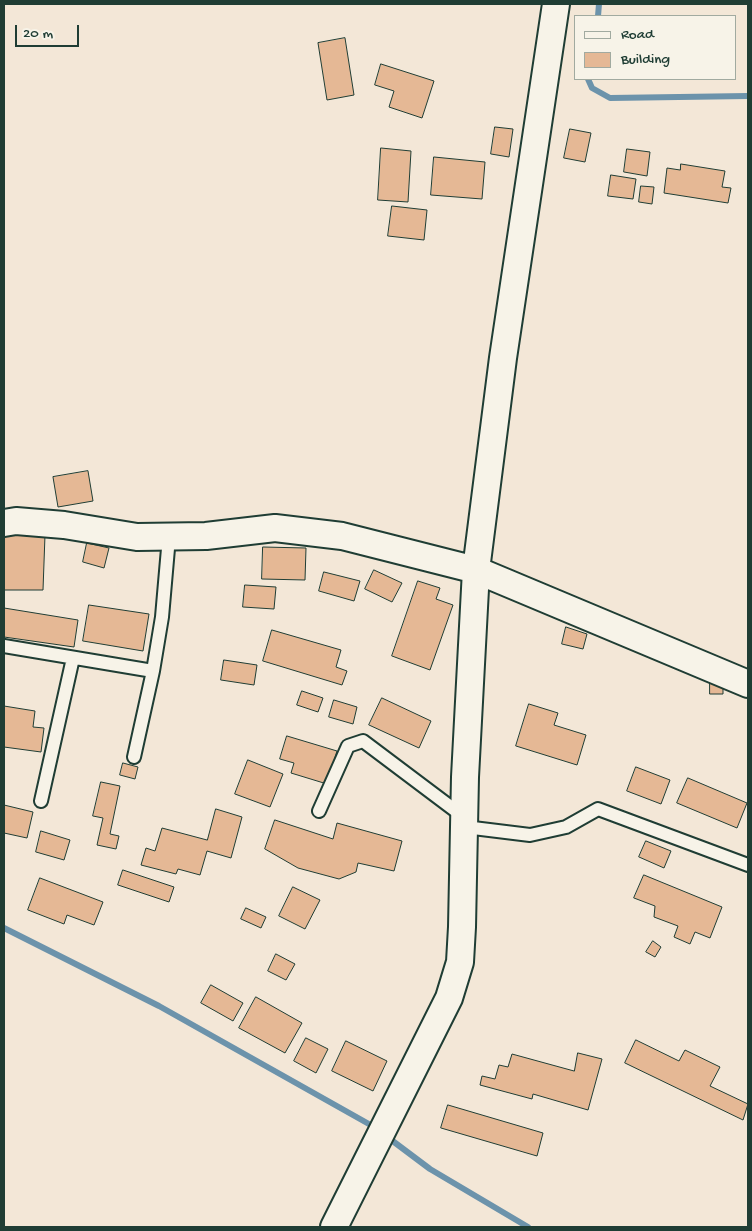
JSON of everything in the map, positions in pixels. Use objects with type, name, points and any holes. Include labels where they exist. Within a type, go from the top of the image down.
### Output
[{"type":"street","points":[[334,1227],[449,998],[460,962],[465,777],[476,570],[504,348],[556,4]]},
{"type":"street","points":[[4,523],[16,521],[64,526],[137,537],[236,534],[274,528],[342,536],[476,570],[748,684]]},
{"type":"lane","points":[[134,757],[153,671],[162,617],[169,537]]},
{"type":"lane","points":[[4,646],[153,671]]},
{"type":"lane","points":[[41,801],[73,658]]},
{"type":"lane","points":[[319,811],[348,746],[362,741],[465,822],[530,835],[566,827],[598,809],[748,865]]},
{"type":"building","points":[[345,38],[354,95],[327,100],[318,43]]},
{"type":"building","points":[[381,64],[434,81],[422,118],[389,107],[394,91],[375,85]]},
{"type":"building","points":[[495,127],[513,129],[509,157],[491,154]]},
{"type":"building","points":[[570,129],[591,133],[585,162],[564,158]]},
{"type":"building","points":[[381,148],[411,151],[408,202],[378,200]]},
{"type":"building","points":[[627,149],[650,152],[647,176],[624,172]]},
{"type":"building","points":[[434,157],[485,162],[482,199],[431,195]]},
{"type":"building","points":[[681,164],[725,171],[722,187],[731,188],[728,203],[664,193],[667,168],[680,170]]},
{"type":"building","points":[[611,175],[636,179],[633,199],[608,196]]},
{"type":"building","points":[[641,186],[654,187],[652,204],[639,202]]},
{"type":"building","points":[[392,206],[427,210],[424,240],[388,236]]},
{"type":"building","points":[[88,471],[93,501],[58,507],[53,477]]},
{"type":"building","points":[[4,534],[45,535],[43,590],[4,590]]},
{"type":"building","points":[[87,543],[109,548],[104,568],[83,562]]},
{"type":"building","points":[[263,547],[306,548],[305,580],[262,579]]},
{"type":"building","points":[[374,570],[402,583],[392,602],[365,589]]},
{"type":"building","points":[[324,572],[360,581],[354,601],[319,591]]},
{"type":"building","points":[[418,581],[440,588],[436,599],[453,605],[430,670],[392,656]]},
{"type":"building","points":[[245,585],[276,587],[274,609],[243,607]]},
{"type":"building","points":[[89,605],[149,614],[143,651],[83,641]]},
{"type":"building","points":[[4,608],[78,620],[74,647],[4,637]]},
{"type":"building","points":[[566,627],[587,634],[583,649],[562,644]]},
{"type":"building","points":[[272,630],[341,650],[336,667],[347,671],[342,685],[263,661]]},
{"type":"building","points":[[224,660],[257,665],[254,685],[221,680]]},
{"type":"building","points":[[710,682],[723,683],[723,694],[710,694]]},
{"type":"building","points":[[302,691],[323,698],[318,712],[297,705]]},
{"type":"building","points":[[382,698],[431,721],[419,748],[369,725]]},
{"type":"building","points":[[334,700],[357,707],[353,724],[329,717]]},
{"type":"building","points":[[529,704],[558,713],[554,725],[586,735],[577,765],[516,746]]},
{"type":"building","points":[[4,706],[35,711],[33,727],[44,728],[41,752],[4,747]]},
{"type":"building","points":[[287,736],[337,751],[327,784],[291,773],[294,763],[280,759]]},
{"type":"building","points":[[248,760],[283,774],[270,807],[235,794]]},
{"type":"building","points":[[123,763],[138,767],[135,779],[120,775]]},
{"type":"building","points":[[636,767],[670,780],[661,804],[627,791]]},
{"type":"building","points":[[688,778],[747,803],[737,828],[677,803]]},
{"type":"building","points":[[101,782],[120,786],[110,834],[119,836],[116,849],[97,845],[103,818],[93,816]]},
{"type":"building","points":[[4,805],[33,812],[27,838],[4,833]]},
{"type":"building","points":[[216,809],[242,817],[231,858],[207,851],[200,875],[178,869],[176,874],[141,865],[146,848],[155,851],[162,828],[207,840]]},
{"type":"building","points":[[275,820],[333,839],[337,823],[402,841],[394,871],[358,863],[356,872],[339,879],[298,868],[265,849]]},
{"type":"building","points":[[41,831],[70,840],[64,860],[36,852]]},
{"type":"building","points":[[646,841],[671,851],[664,868],[639,857]]},
{"type":"building","points":[[123,870],[174,887],[169,902],[118,885]]},
{"type":"building","points":[[644,875],[722,907],[710,938],[695,932],[690,944],[674,937],[678,926],[654,917],[655,906],[634,898]]},
{"type":"building","points":[[40,878],[103,902],[94,925],[67,915],[64,924],[28,910]]},
{"type":"building","points":[[293,887],[320,900],[305,929],[279,916]]},
{"type":"building","points":[[246,908],[266,917],[261,928],[241,919]]},
{"type":"building","points":[[653,941],[661,947],[655,957],[646,952]]},
{"type":"building","points":[[276,954],[295,964],[286,980],[268,971]]},
{"type":"building","points":[[211,985],[243,1003],[233,1021],[201,1003]]},
{"type":"building","points":[[256,997],[302,1023],[285,1053],[239,1028]]},
{"type":"building","points":[[306,1038],[328,1049],[316,1073],[294,1061]]},
{"type":"building","points":[[636,1040],[679,1061],[685,1050],[720,1067],[710,1086],[748,1104],[743,1120],[625,1063]]},
{"type":"building","points":[[346,1041],[387,1061],[373,1091],[332,1071]]},
{"type":"building","points":[[578,1053],[602,1059],[588,1110],[533,1094],[532,1099],[480,1085],[482,1076],[495,1079],[499,1065],[508,1067],[512,1054],[574,1071]]},
{"type":"building","points":[[448,1105],[543,1133],[537,1156],[441,1128]]},
{"type":"waterway","points":[[598,15],[599,4]]},
{"type":"waterway","points":[[588,80],[592,88],[610,98],[748,96]]},
{"type":"waterway","points":[[4,928],[159,1006],[376,1128]]},
{"type":"waterway","points":[[386,1136],[430,1169],[528,1227]]}]
